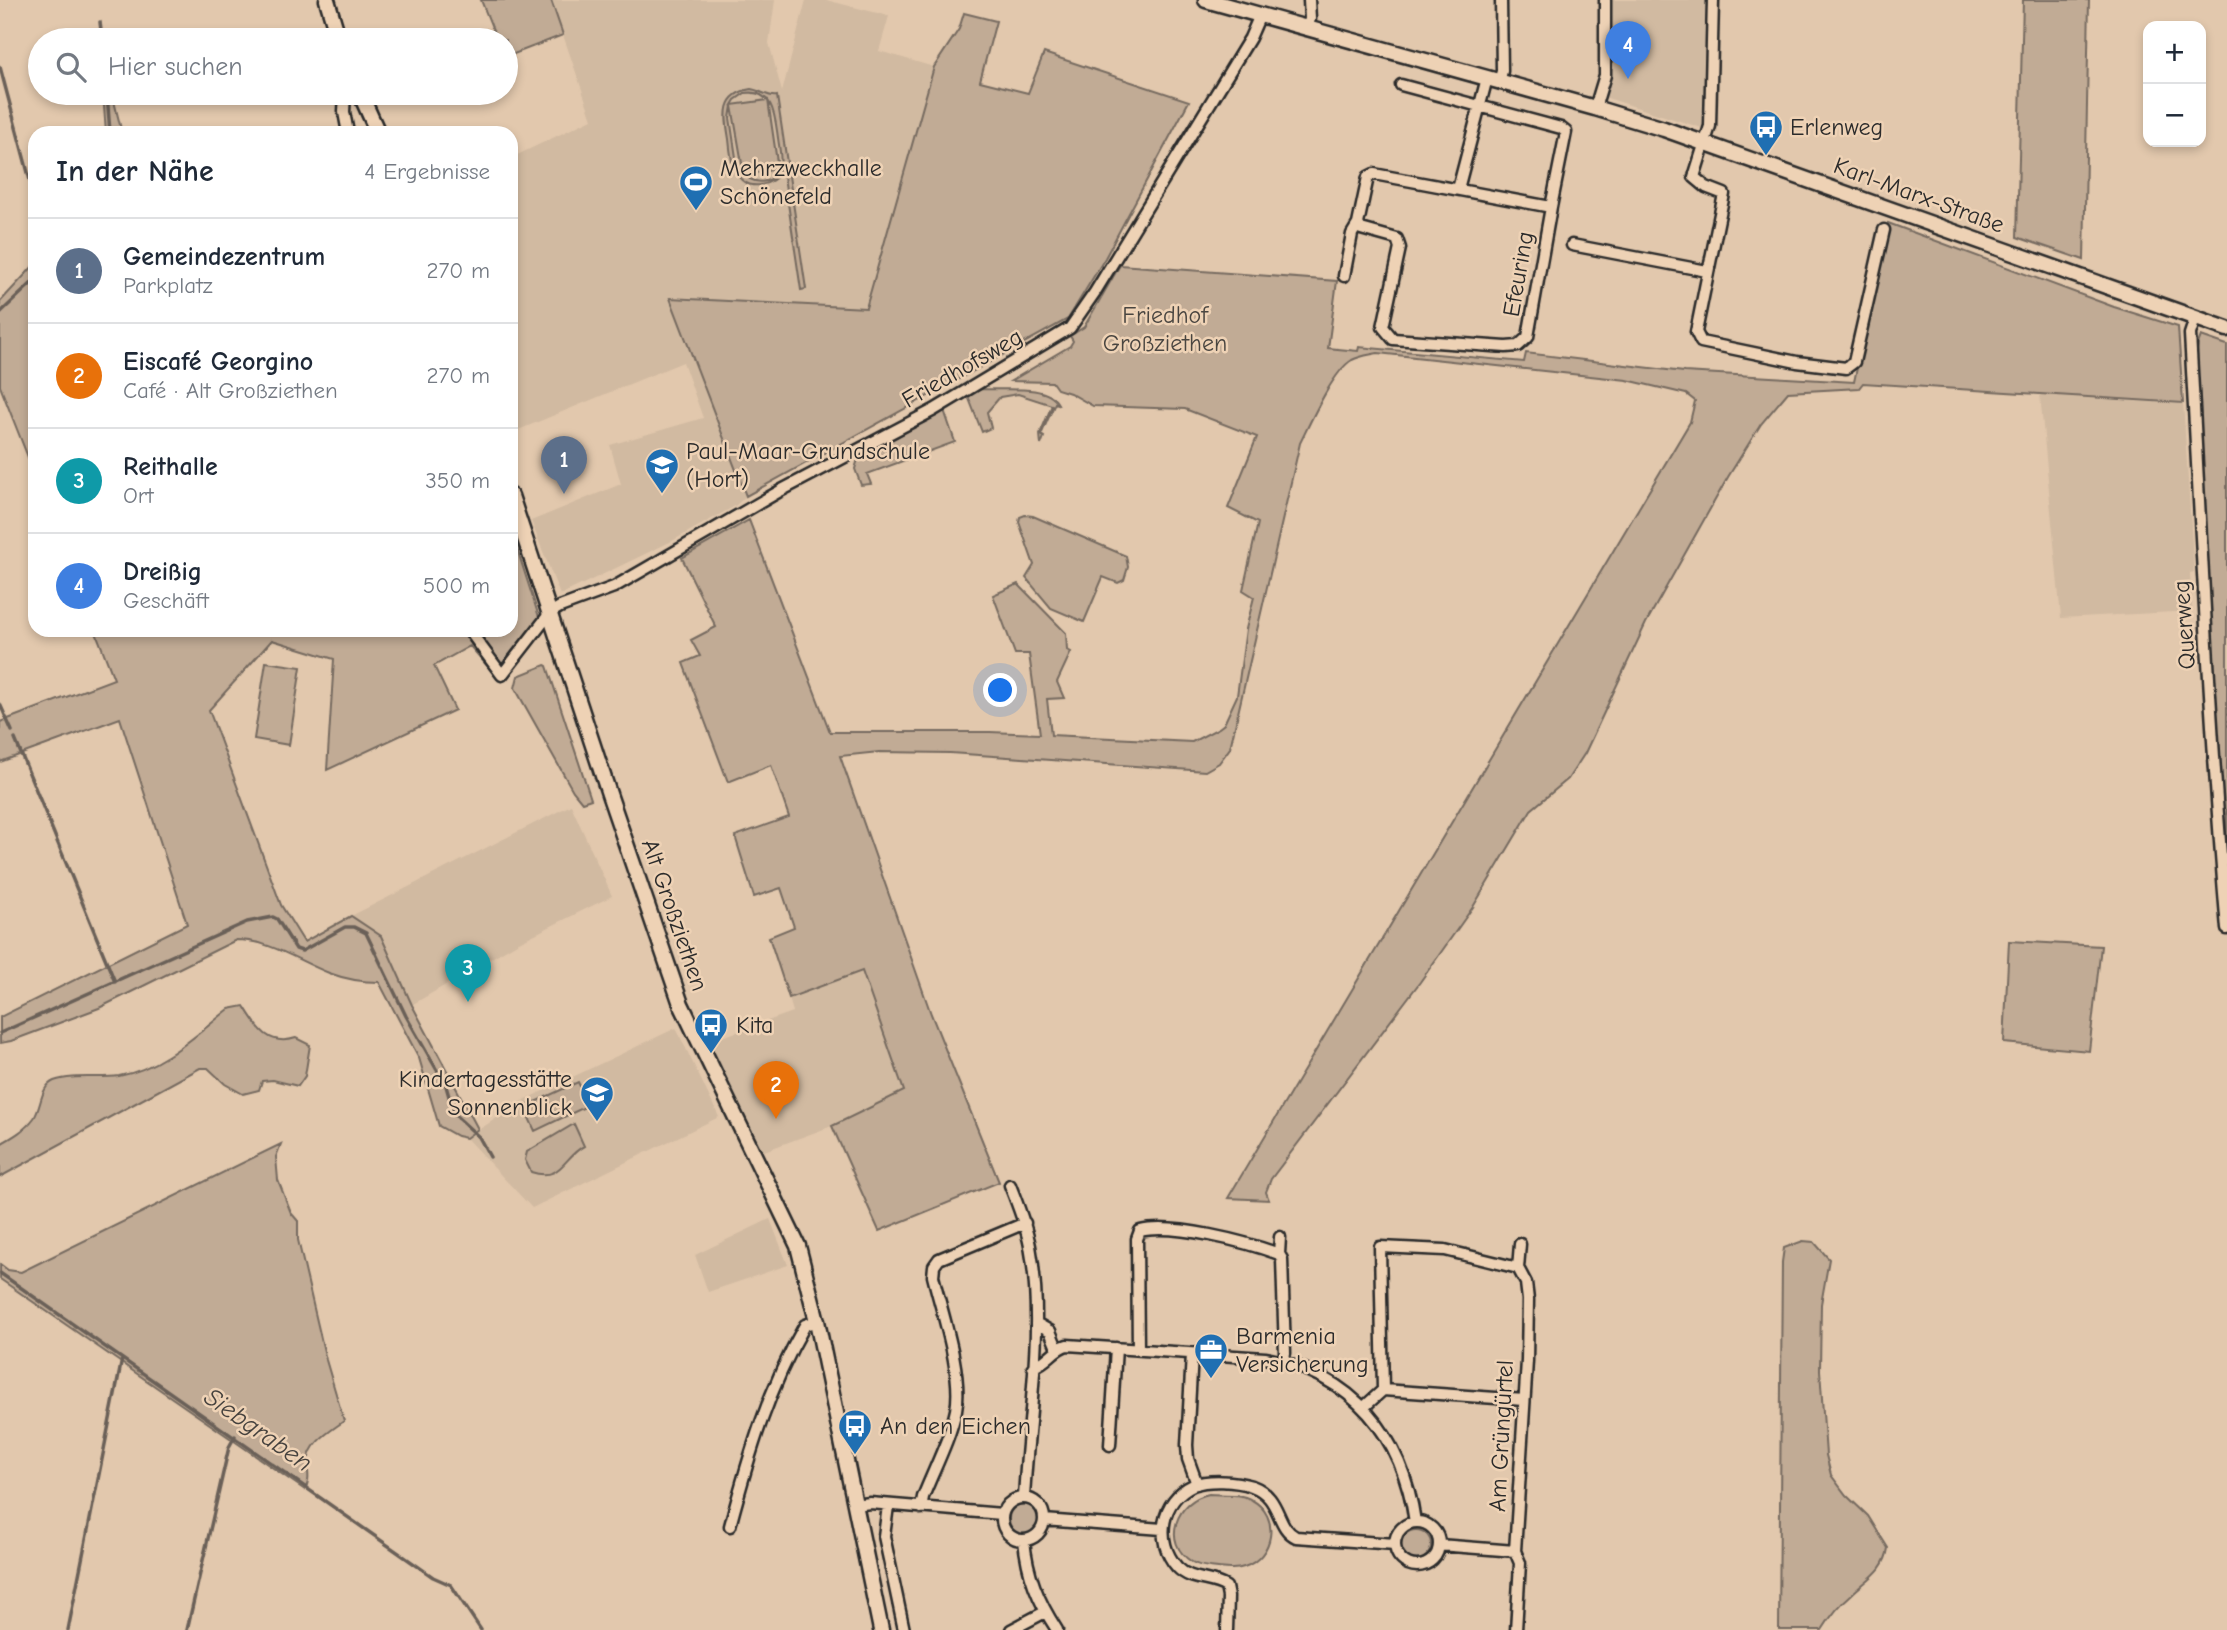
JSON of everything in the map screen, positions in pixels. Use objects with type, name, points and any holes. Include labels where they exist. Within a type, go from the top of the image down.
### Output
[{"type":"street","points":[[327,0],[335,28]]},
{"type":"street","name":"Karl-Marx-Straße","points":[[1206,0],[1595,108],[1706,144],[2227,329]]},
{"type":"street","points":[[1307,28],[1310,19],[1309,0]]},
{"type":"street","points":[[1458,190],[1480,107],[1493,80],[1502,71],[1501,0]]},
{"type":"street","points":[[1595,108],[1605,75],[1605,0]]},
{"type":"street","points":[[1713,0],[1710,126],[1694,177],[1706,187],[1724,194],[1696,332],[1701,342],[1797,362],[1846,368],[1854,362],[1884,230]]},
{"type":"street","name":"Friedhofsweg","points":[[550,613],[614,587],[780,491],[934,410],[1070,328],[1250,38],[1260,15]]},
{"type":"street","points":[[1401,85],[1561,128],[1566,132],[1552,207]]},
{"type":"street","points":[[344,105],[347,126]]},
{"type":"street","points":[[365,105],[375,126]]},
{"type":"street","name":"Efeuring","points":[[1344,276],[1352,234],[1358,224],[1368,177],[1374,174],[1552,207],[1528,337],[1517,346],[1506,347],[1392,339],[1383,327],[1400,248],[1397,239],[1361,229],[1358,224]]},
{"type":"street","points":[[1572,245],[1707,271]]},
{"type":"street","name":"Querweg","points":[[2195,319],[2190,334],[2202,564],[2217,818],[2227,929]]},
{"type":"street","name":"Alt Großziethen","points":[[518,517],[681,1004],[716,1081],[791,1230],[803,1263],[881,1630]]},
{"type":"street","points":[[474,637],[502,675],[550,613]]},
{"type":"street","points":[[1010,1185],[1025,1223],[1035,1273],[1033,1367],[1024,1498]]},
{"type":"street","points":[[921,1508],[956,1411],[957,1390],[953,1362],[933,1276],[934,1266],[939,1259],[1025,1223]]},
{"type":"street","points":[[1138,1350],[1137,1239],[1140,1231],[1150,1229],[1198,1233],[1279,1254]]},
{"type":"street","points":[[1280,1237],[1285,1353],[1283,1361]]},
{"type":"street","name":"Am Grüngürtel","points":[[1516,1630],[1520,1563],[1515,1551],[1527,1361],[1528,1300],[1526,1283],[1518,1268],[1520,1244]]},
{"type":"street","points":[[1383,1390],[1376,1245],[1445,1250],[1518,1268]]},
{"type":"street","points":[[730,1526],[770,1393],[805,1325],[817,1321]]},
{"type":"street","points":[[1035,1324],[1050,1331],[1057,1348]]},
{"type":"street","points":[[1033,1367],[1044,1362],[1057,1348],[1067,1345],[1283,1361],[1334,1382],[1364,1407],[1385,1434],[1406,1477],[1415,1522]]},
{"type":"street","points":[[1110,1445],[1116,1348]]},
{"type":"street","points":[[1192,1354],[1186,1445],[1197,1484]]},
{"type":"street","points":[[1364,1407],[1383,1390],[1524,1400]]},
{"type":"street","points":[[1227,1630],[1226,1587],[1189,1576],[1178,1567],[1169,1554],[1162,1529],[1168,1510],[1178,1496],[1197,1484],[1242,1483],[1255,1488],[1276,1505],[1287,1531],[1296,1537],[1395,1544]]},
{"type":"street","points":[[1024,1498],[1041,1508],[1044,1520],[1036,1535],[1024,1540],[1007,1533],[1003,1527],[1002,1514],[1008,1504],[1024,1498]]},
{"type":"street","points":[[855,1505],[867,1503],[1002,1514]]},
{"type":"street","points":[[888,1506],[884,1536],[904,1630]]},
{"type":"street","points":[[1044,1520],[1162,1529]]},
{"type":"street","points":[[1415,1522],[1429,1526],[1438,1538],[1439,1545],[1438,1552],[1430,1562],[1418,1566],[1402,1560],[1395,1544],[1398,1532],[1415,1522]]},
{"type":"street","points":[[1024,1540],[1029,1573],[1045,1612],[1057,1630]]},
{"type":"street","points":[[1439,1545],[1515,1551]]},
{"type":"street","points":[[1011,1630],[1045,1612]]},
{"type":"shaded area","points":[[551,0],[775,0],[769,43],[782,92],[806,0],[826,0],[889,16],[879,51],[934,67],[866,308],[670,298],[746,496],[735,506],[672,541],[560,595],[531,521],[621,484],[610,445],[703,418],[683,362],[518,430],[518,155],[592,119]]},
{"type":"shaded area","points":[[1607,0],[1721,0],[1718,133],[1601,96]]},
{"type":"shaded area","points":[[2040,394],[2183,403],[2194,572],[2190,573],[2192,611],[2061,618]]},
{"type":"shaded area","points":[[571,805],[612,896],[517,943],[403,1010],[351,916]]},
{"type":"shaded area","points":[[862,970],[904,1092],[832,1126],[759,1153],[705,1043],[793,1012],[789,998]]},
{"type":"shaded area","name":"Kindertagesstätte Sonnenblick","points":[[676,1028],[719,1117],[532,1208],[466,1138],[526,1099]]},
{"type":"shaded area","points":[[770,1219],[788,1265],[708,1292],[695,1255]]},
{"type":"green space","points":[[481,0],[551,0],[563,35],[518,52],[518,28],[492,28]]},
{"type":"green space","points":[[2023,0],[2089,0],[2084,260],[2017,237]]},
{"type":"green space","points":[[964,13],[996,21],[980,81],[1028,93],[1044,53],[1189,101],[1105,258],[1068,319],[746,496],[670,298],[866,308],[934,67],[959,29]]},
{"type":"green space","points":[[751,89],[777,96],[806,289],[801,290],[783,170],[773,180],[759,185],[746,183],[735,171],[726,114],[730,101],[741,92]],"holes":[[[745,93],[762,95],[767,100],[732,105]],[[768,101],[776,122],[780,166],[777,174],[765,181],[759,182],[744,175],[778,169]],[[732,106],[744,175],[740,171],[730,118]]]},
{"type":"green space","points":[[104,105],[115,105],[120,126],[105,126]]},
{"type":"green space","name":"Friedhof Großziethen","points":[[1888,223],[2114,307],[2178,327],[2183,403],[1863,383],[1859,388],[1788,392],[1761,424],[1728,477],[1646,623],[1585,753],[1568,779],[1531,810],[1473,907],[1420,982],[1271,1179],[1266,1192],[1269,1200],[1228,1198],[1690,422],[1695,401],[1686,394],[1627,380],[1378,353],[1352,360],[1330,386],[1300,443],[1230,748],[1219,763],[1205,771],[950,753],[879,752],[840,756],[931,1014],[999,1182],[879,1231],[832,1126],[904,1091],[862,971],[789,998],[769,937],[794,927],[781,888],[754,897],[735,836],[789,817],[771,765],[728,782],[683,663],[700,656],[691,640],[716,627],[682,558],[749,520],[830,732],[1040,734],[1029,654],[1015,654],[993,595],[1018,584],[1066,633],[1067,650],[1071,652],[1057,682],[1064,698],[1047,699],[1051,735],[1192,742],[1224,724],[1237,696],[1246,629],[1254,597],[1243,590],[1258,523],[1228,508],[1257,437],[1185,409],[1093,406],[1057,389],[1052,382],[1011,381],[1070,346],[1073,341],[1070,336],[1084,327],[1120,265],[1337,281],[1328,348],[1358,351],[1359,347],[1524,362],[1526,353],[1684,372],[1854,382]]},
{"type":"green space","points":[[28,272],[28,457],[0,386],[0,302]]},
{"type":"green space","points":[[2201,336],[2227,345],[2227,868],[2221,823],[2198,422],[2196,356]]},
{"type":"green space","points":[[980,389],[1023,389],[1052,397],[1058,404],[1055,403],[1041,435],[1044,437],[1041,445],[1040,434],[1052,405],[1018,394],[1000,397],[987,412],[991,428],[982,432],[968,396]]},
{"type":"green space","points":[[944,410],[955,442],[867,474],[871,484],[861,485],[855,469],[858,459]]},
{"type":"green space","points":[[1025,515],[1126,556],[1128,567],[1124,580],[1118,583],[1103,577],[1084,622],[1051,608],[1026,578],[1034,565],[1019,522],[1020,517]]},
{"type":"green space","points":[[518,552],[539,617],[494,674],[470,646],[434,666],[455,710],[327,770],[334,659],[272,640],[209,710],[281,905],[304,942],[351,916],[381,936],[412,1005],[478,1129],[466,1138],[439,1126],[419,1058],[379,982],[335,975],[261,943],[236,940],[99,1008],[0,1043],[0,1017],[187,924],[120,718],[0,762],[0,722],[114,679],[98,637],[518,637]]},
{"type":"green space","points":[[266,662],[301,667],[289,745],[254,739]]},
{"type":"green space","points":[[545,665],[591,799],[582,802],[573,791],[515,688],[518,676]]},
{"type":"green space","points":[[2009,941],[2101,946],[2089,1051],[2004,1043]]},
{"type":"green space","points":[[244,1006],[264,1033],[278,1040],[296,1038],[310,1045],[305,1076],[298,1086],[273,1080],[262,1081],[259,1090],[243,1094],[225,1084],[208,1068],[200,1068],[0,1177],[0,1144],[18,1133],[34,1118],[49,1084],[70,1078],[119,1076],[149,1066],[178,1049],[229,1009]]},
{"type":"green space","points":[[578,1082],[589,1105],[535,1131],[524,1107]]},
{"type":"green space","points":[[574,1124],[584,1146],[556,1171],[549,1174],[531,1172],[525,1160],[527,1152]]},
{"type":"green space","points":[[281,1144],[276,1157],[278,1180],[291,1213],[298,1221],[298,1240],[326,1360],[344,1421],[321,1439],[312,1450],[305,1490],[0,1279],[0,1264],[8,1270],[21,1272]]},
{"type":"green space","points":[[1803,1241],[1814,1242],[1829,1259],[1821,1304],[1820,1370],[1826,1455],[1831,1475],[1846,1495],[1868,1516],[1888,1548],[1879,1569],[1843,1603],[1822,1630],[1779,1630],[1782,1262],[1784,1248]]},
{"type":"green space","points":[[1209,1494],[1247,1498],[1261,1507],[1267,1516],[1270,1536],[1262,1555],[1254,1562],[1238,1569],[1208,1567],[1195,1564],[1182,1554],[1177,1544],[1176,1523],[1188,1504]]},
{"type":"green space","points":[[1024,1504],[1030,1505],[1038,1513],[1038,1525],[1030,1533],[1024,1534],[1018,1533],[1010,1525],[1009,1519],[1010,1513],[1018,1505]]},
{"type":"green space","points":[[1416,1530],[1422,1531],[1430,1539],[1430,1551],[1422,1559],[1416,1560],[1410,1559],[1402,1551],[1401,1545],[1402,1539],[1410,1531]]},
{"type":"waterway","points":[[100,22],[101,28]]},
{"type":"waterway","points":[[0,67],[28,173]]},
{"type":"waterway","points":[[108,105],[109,126]]},
{"type":"waterway","points":[[0,313],[28,287]]},
{"type":"waterway","points":[[0,704],[12,731]]},
{"type":"waterway","points":[[15,739],[115,982]]},
{"type":"waterway","points":[[0,1033],[247,922],[273,917],[277,919],[296,949],[302,951],[345,927],[354,927],[366,933],[406,1016],[446,1086],[454,1114],[479,1137],[490,1157]]},
{"type":"waterway","name":"Siebgraben","points":[[0,1273],[433,1577],[451,1585],[481,1630]]},
{"type":"waterway","points":[[68,1630],[122,1359]]},
{"type":"waterway","points":[[187,1630],[229,1447],[235,1436]]},
{"type":"place","name":"Dreißig","points":[[1628,79]]},
{"type":"place","name":"Erlenweg","points":[[1766,157]]},
{"type":"place","name":"Mehrzweckhalle Schönefeld","points":[[696,212]]},
{"type":"place","name":"Gemeindezentrum","points":[[564,494]]},
{"type":"place","name":"Paul-Maar-Grundschule (Hort)","points":[[662,495]]},
{"type":"place","name":"Reithalle","points":[[468,1002]]},
{"type":"place","name":"Kita","points":[[711,1055]]},
{"type":"place","name":"Eiscafé Georgino","points":[[776,1119]]},
{"type":"place","name":"Kindertagesstätte Sonnenblick","points":[[597,1123]]},
{"type":"place","name":"Barmenia Versicherung","points":[[1211,1380]]},
{"type":"place","name":"An den Eichen","points":[[855,1456]]}]
